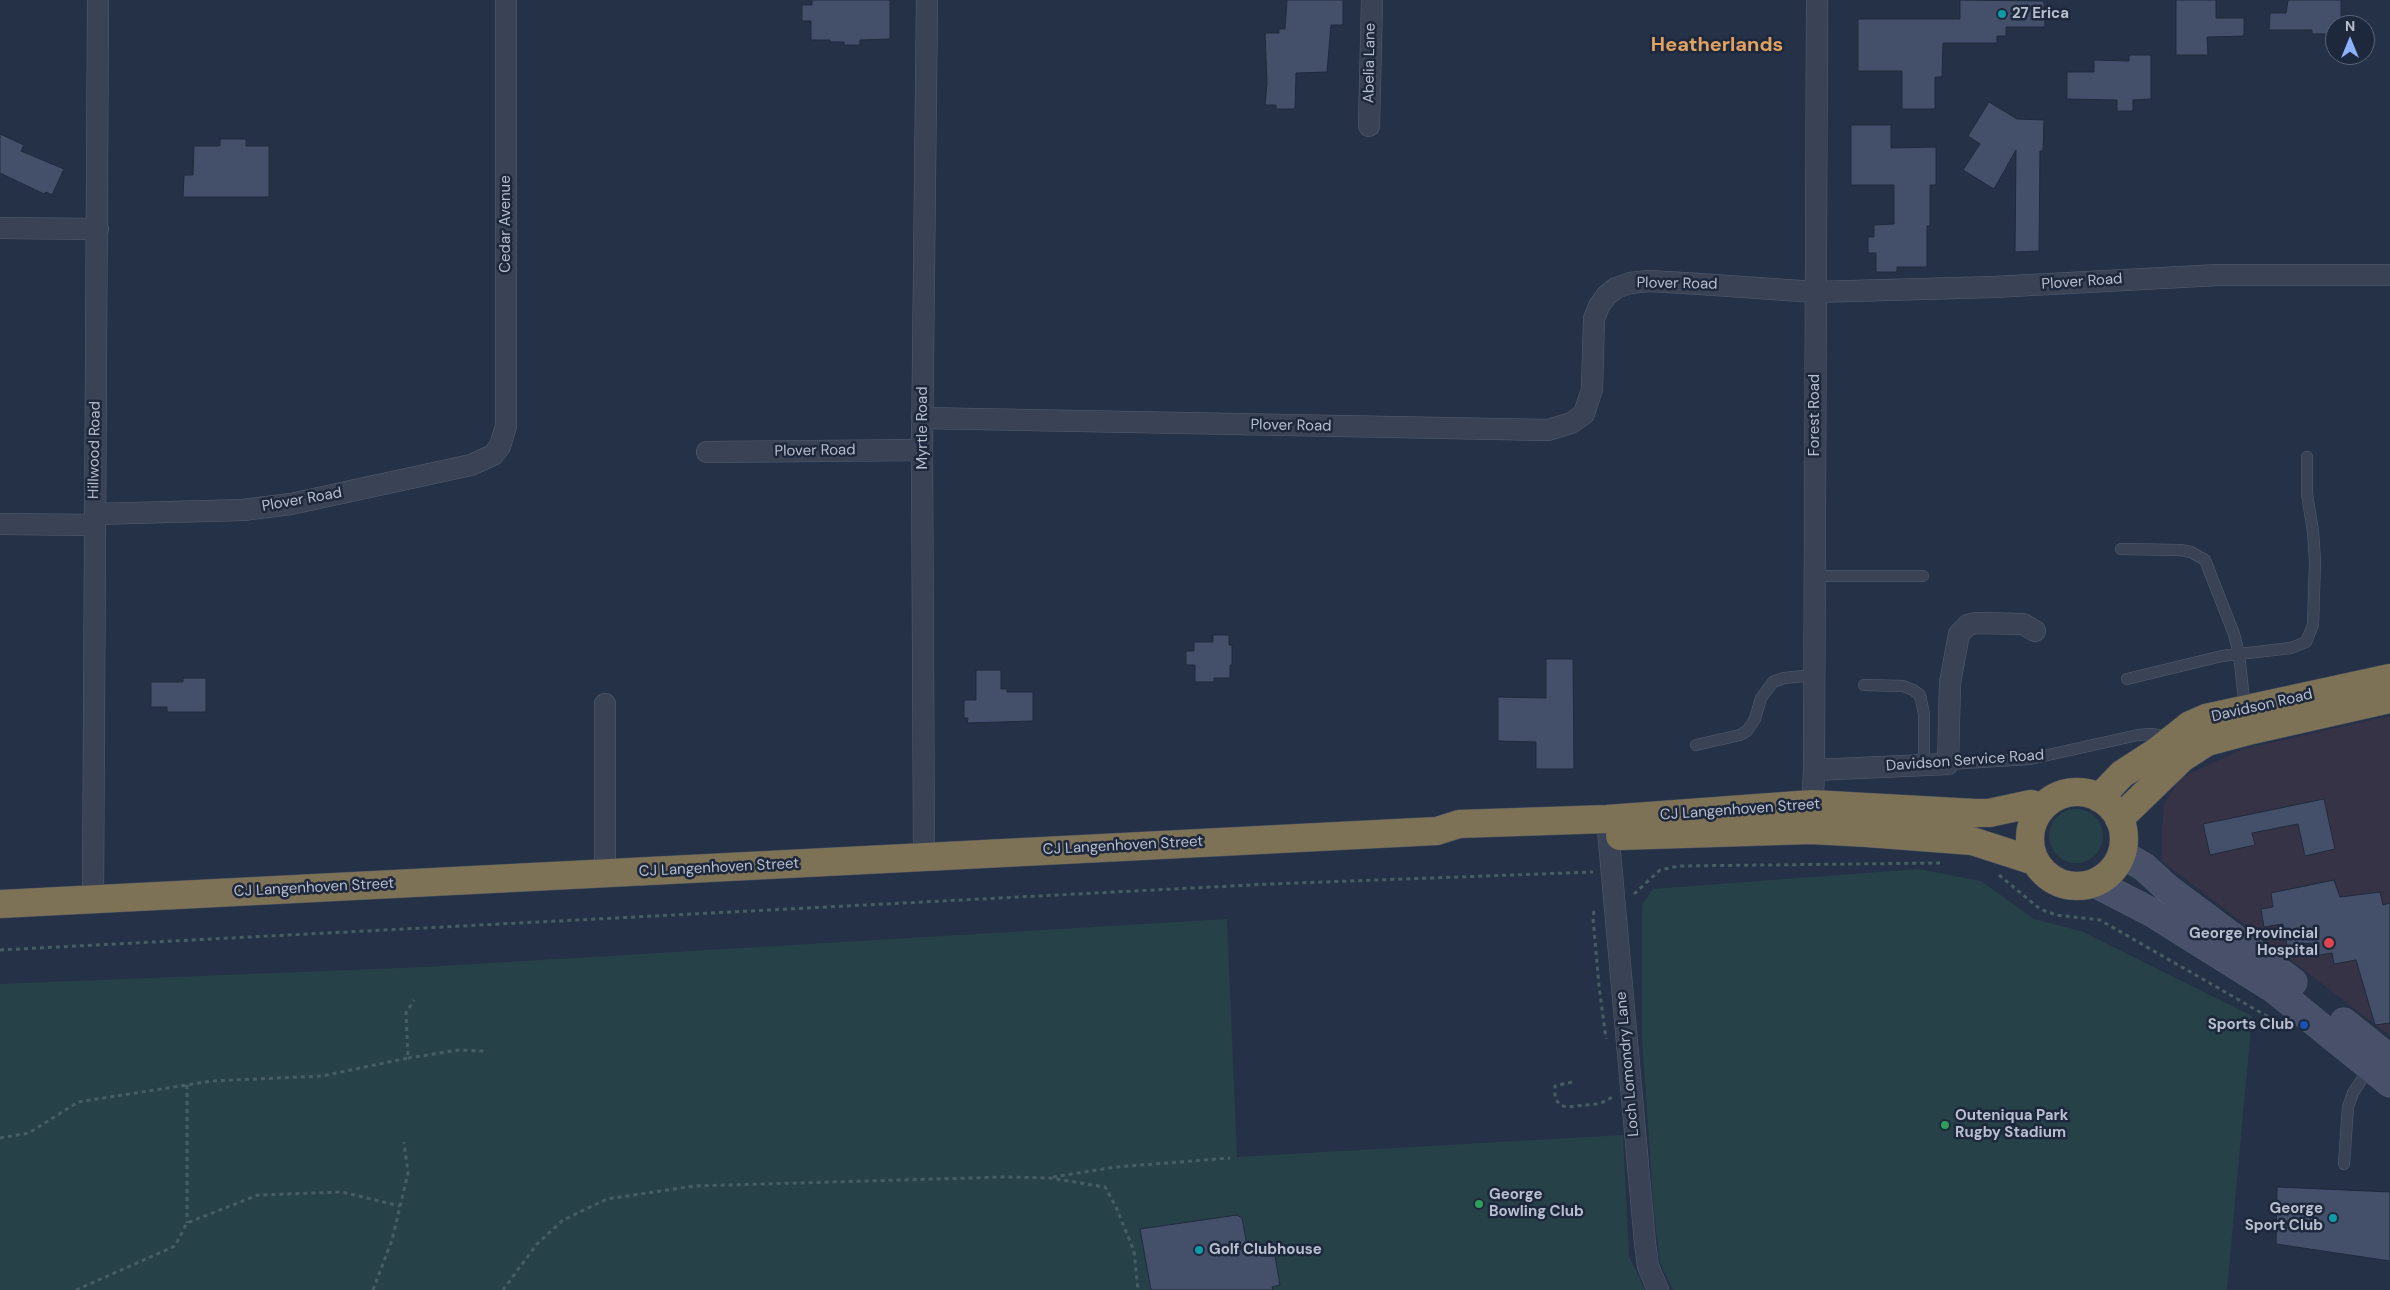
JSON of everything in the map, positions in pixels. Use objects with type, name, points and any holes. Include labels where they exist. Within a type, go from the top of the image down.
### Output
[{"type":"highway","name":"Davidson Road","points":[[2099,798],[2122,774],[2156,752],[2190,725],[2206,718],[2390,678]]},
{"type":"highway","name":"Davidson Road","points":[[2119,819],[2182,758],[2207,742],[2390,699]]},
{"type":"highway","points":[[2082,792],[2099,798],[2114,810],[2119,819],[2124,832],[2122,854],[2112,872],[2095,883],[2078,887],[2060,884],[2045,875],[2034,861],[2030,847],[2029,832],[2034,819],[2042,807],[2064,794],[2082,792]]},
{"type":"highway","name":"CJ Langenhoven Street","points":[[0,904],[1437,831],[1450,837],[1514,839],[1608,828],[1812,817],[1975,814],[2032,804],[2042,807]]},
{"type":"highway","name":"CJ Langenhoven Street","points":[[1812,817],[1962,840],[2034,861]]},
{"type":"street","name":"Hillwood Road","points":[[93,900],[98,0]]},
{"type":"street","name":"Cedar Avenue","points":[[500,446],[506,426],[506,0]]},
{"type":"street","name":"Myrtle Road","points":[[924,857],[922,418],[927,0]]},
{"type":"street","name":"Abelia Lane","points":[[1369,126],[1372,0]]},
{"type":"street","name":"Forest Road","points":[[1812,817],[1814,770],[1816,0]]},
{"type":"street","points":[[0,228],[98,229]]},
{"type":"street","name":"Plover Road","points":[[922,418],[1548,430],[1571,423],[1584,414],[1592,389],[1594,319],[1599,306],[1607,295],[1616,288],[1630,283],[1649,281],[1815,292],[1994,287],[2210,275],[2390,275]]},
{"type":"street","name":"Plover Road","points":[[0,524],[243,510],[291,504],[471,465],[493,455],[500,446]]},
{"type":"street","name":"Plover Road","points":[[707,452],[922,450]]},
{"type":"street","points":[[1948,764],[1950,683],[1959,634],[1968,625],[1976,623],[2022,624],[2035,631]]},
{"type":"street","points":[[605,704],[605,874]]},
{"type":"street","name":"Davidson Service Road","points":[[1814,770],[1948,764]]},
{"type":"street","name":"Loch Lomondry Lane","points":[[1608,828],[1645,1243],[1648,1266],[1658,1290]]},
{"type":"street","points":[[2122,854],[2144,867],[2167,888],[2258,955],[2376,1062]]},
{"type":"street","points":[[2095,883],[2151,912],[2274,989],[2376,1062]]},
{"type":"lane","points":[[2127,680],[2239,654],[2299,646],[2306,642],[2311,634],[2313,625],[2315,562],[2313,531],[2307,494],[2307,457]]},
{"type":"lane","points":[[2121,548],[2180,550],[2191,552],[2205,560],[2226,608],[2239,654],[2245,709]]},
{"type":"lane","points":[[1814,576],[1923,576]]},
{"type":"lane","points":[[1696,745],[1740,735],[1747,731],[1752,726],[1761,698],[1773,682],[1784,678],[1814,675]]},
{"type":"lane","points":[[1864,685],[1903,686],[1913,690],[1920,696],[1924,714],[1924,765]]},
{"type":"lane","name":"Davidson Service Road","points":[[1948,764],[2030,759],[2138,735],[2151,734],[2173,737]]},
{"type":"lane","points":[[2344,1164],[2348,1107],[2354,1093],[2376,1062]]},
{"type":"path","points":[[1630,898],[1660,870],[1679,866],[1944,863]]},
{"type":"path","points":[[0,950],[1279,884],[1587,871],[1595,873],[1597,879]]},
{"type":"path","points":[[1994,872],[2040,909],[2056,915],[2100,920],[2238,998],[2276,1022]]},
{"type":"path","points":[[1595,907],[1593,918],[1602,1020],[1606,1042]]},
{"type":"path","points":[[408,1058],[406,1013],[414,1000]]},
{"type":"path","points":[[0,1138],[29,1133],[78,1102],[150,1089],[212,1081],[322,1076],[408,1058],[459,1050],[484,1051]]},
{"type":"path","points":[[1572,1082],[1555,1086],[1555,1098],[1560,1105],[1566,1107],[1607,1101],[1613,1096],[1615,1091]]},
{"type":"path","points":[[76,1290],[175,1246],[187,1223],[187,1085]]},
{"type":"path","points":[[373,1290],[392,1240],[408,1173],[404,1142]]},
{"type":"path","points":[[1050,1178],[1116,1167],[1230,1158]]},
{"type":"path","points":[[503,1290],[537,1244],[562,1220],[607,1199],[694,1186],[1004,1176],[1050,1178],[1105,1187],[1116,1207],[1134,1251],[1138,1290]]},
{"type":"path","points":[[187,1223],[258,1195],[342,1192],[400,1206]]},
{"type":"shaded area","name":"George Provincial Hospital","points":[[2390,716],[2390,1036],[2162,861],[2162,831],[2164,805],[2180,778],[2243,749]]},
{"type":"green space","points":[[2071,809],[2081,809],[2091,813],[2099,821],[2103,836],[2099,851],[2091,859],[2081,863],[2071,863],[2061,859],[2053,851],[2049,841],[2049,831],[2053,821],[2061,813]]},
{"type":"green space","name":"Outeniqua Park Rugby Stadium","points":[[1918,869],[1981,881],[2034,919],[2081,931],[2252,1016],[2227,1290],[1673,1290],[1660,1263],[1654,1212],[1642,1039],[1642,905],[1653,889]]},
{"type":"green space","points":[[1227,919],[1237,1157],[1623,1135],[1629,1256],[1645,1290],[0,1290],[0,984],[424,967]]},
{"type":"building","points":[[812,0],[890,0],[890,39],[860,40],[860,45],[844,45],[844,42],[830,42],[830,40],[811,40],[811,21],[802,21],[802,5],[812,5]]},
{"type":"building","points":[[1287,0],[1343,0],[1343,25],[1331,25],[1327,72],[1296,73],[1295,109],[1276,109],[1276,105],[1265,105],[1267,83],[1265,33],[1279,33],[1279,29],[1285,29]]},
{"type":"building","points":[[1960,0],[2044,1],[2045,27],[2006,27],[2006,36],[1997,36],[1997,43],[1943,43],[1942,77],[1935,77],[1935,109],[1902,109],[1902,71],[1858,71],[1858,19],[1960,19]]},
{"type":"building","points":[[2176,0],[2216,0],[2216,18],[2244,18],[2244,36],[2207,37],[2208,55],[2176,55]]},
{"type":"building","points":[[2288,0],[2341,0],[2341,15],[2325,15],[2325,34],[2312,34],[2312,30],[2269,30],[2270,13],[2286,13]]},
{"type":"building","points":[[2129,55],[2151,55],[2151,99],[2133,100],[2133,111],[2117,111],[2117,100],[2067,99],[2067,72],[2094,72],[2094,60],[2129,61]]},
{"type":"building","points":[[1989,102],[2017,119],[2044,120],[2043,151],[2040,151],[2039,251],[2015,252],[2016,150],[1994,189],[1963,170],[1980,144],[1968,136]]},
{"type":"building","points":[[1851,125],[1891,125],[1891,148],[1936,147],[1936,185],[1930,185],[1927,267],[1897,267],[1897,272],[1876,272],[1876,253],[1868,253],[1868,237],[1874,237],[1874,225],[1894,224],[1894,185],[1851,185]]},
{"type":"building","points":[[0,134],[24,145],[21,151],[64,169],[52,195],[46,192],[44,194],[0,173]]},
{"type":"building","points":[[220,139],[246,139],[246,146],[269,146],[269,197],[183,197],[184,175],[193,175],[194,146],[220,146]]},
{"type":"building","points":[[1213,635],[1229,635],[1229,645],[1232,645],[1230,678],[1214,678],[1214,682],[1195,682],[1195,665],[1186,665],[1186,651],[1194,651],[1194,642],[1213,642]]},
{"type":"building","points":[[1546,659],[1573,659],[1574,769],[1536,769],[1536,742],[1498,741],[1498,697],[1546,698]]},
{"type":"building","points":[[976,670],[1001,670],[1001,689],[1007,689],[1007,692],[1033,692],[1033,721],[967,723],[968,718],[964,718],[964,700],[976,700]]},
{"type":"building","points":[[183,678],[206,678],[206,712],[167,712],[167,707],[151,707],[151,682],[183,682]]},
{"type":"building","points":[[2324,799],[2335,849],[2305,856],[2298,824],[2252,833],[2255,845],[2210,855],[2203,824]]},
{"type":"building","points":[[2334,880],[2340,897],[2380,892],[2383,905],[2390,903],[2390,1023],[2375,1025],[2356,960],[2334,964],[2332,953],[2314,956],[2311,943],[2287,946],[2283,924],[2264,927],[2261,909],[2273,907],[2271,893]]},
{"type":"building","name":"George Sport Club","points":[[2277,1187],[2390,1192],[2390,1261],[2276,1244]]},
{"type":"building","name":"Golf Clubhouse","points":[[1237,1215],[1242,1218],[1247,1245],[1261,1256],[1275,1256],[1280,1285],[1272,1287],[1273,1290],[1151,1290],[1140,1229]]},
{"type":"place","name":"27 Erica","points":[[2002,14]]},
{"type":"place","name":"George Provincial Hospital","points":[[2329,943]]},
{"type":"place","name":"Sports Club","points":[[2304,1025]]},
{"type":"place","name":"Outeniqua Park Rugby Stadium","points":[[1945,1125]]},
{"type":"place","name":"George Bowling Club","points":[[1479,1204]]},
{"type":"place","name":"George Sport Club","points":[[2333,1218]]},
{"type":"place","name":"Golf Clubhouse","points":[[1199,1250]]},
{"type":"district","name":"Heatherlands","points":[[1717,46]]}]
